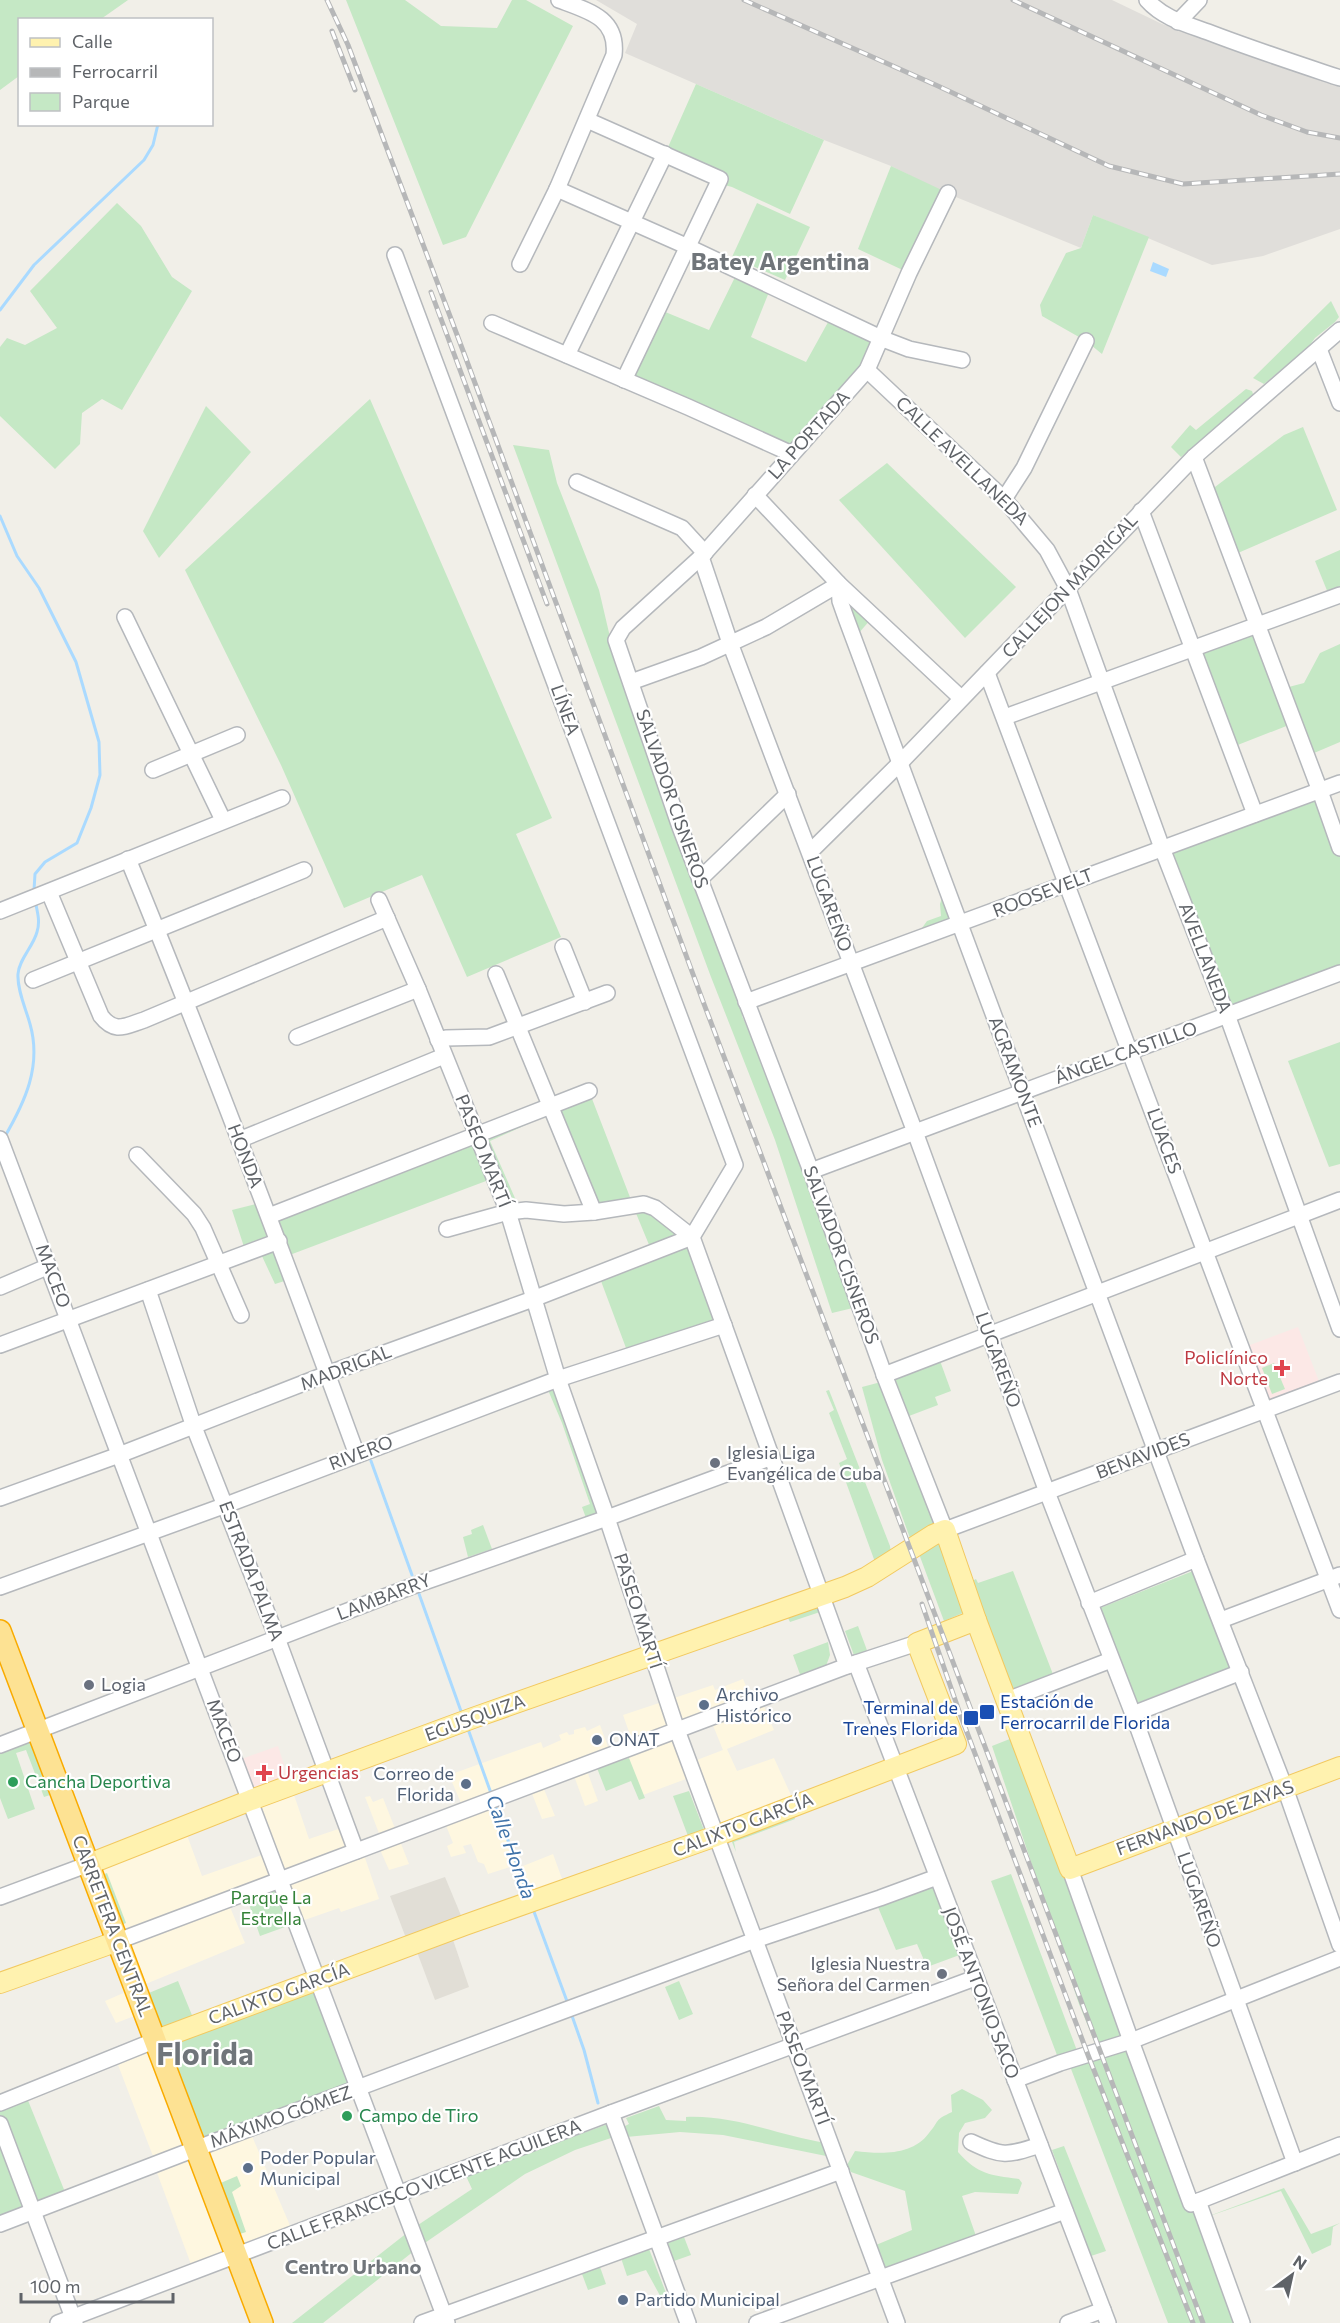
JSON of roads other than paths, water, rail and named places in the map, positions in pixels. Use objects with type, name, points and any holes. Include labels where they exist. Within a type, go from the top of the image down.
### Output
[{"type":"highway","name":"CARRETERA CENTRAL","points":[[0,1631],[262,2323]]},
{"type":"main road","name":"EGUSQUIZA","points":[[88,1864],[250,1800],[466,1720],[822,1596],[867,1577],[933,1535],[945,1530]]},
{"type":"main road","name":"SALVADOR CISNEROS","points":[[945,1530],[976,1620],[1070,1869]]},
{"type":"main road","points":[[916,1643],[976,1620]]},
{"type":"main road","name":"CALIXTO GARCÍA","points":[[156,2040],[465,1925],[716,1836],[956,1744],[916,1643]]},
{"type":"main road","name":"FERNANDO DE ZAYAS","points":[[1070,1869],[1340,1767]]},
{"type":"main road","points":[[0,1983],[118,1941]]},
{"type":"street","points":[[520,264],[587,120],[614,55],[616,42],[612,30],[599,17],[559,0]]},
{"type":"street","points":[[1147,0],[1163,14],[1178,22],[1340,78]]},
{"type":"street","points":[[1178,22],[1199,0]]},
{"type":"street","points":[[587,120],[720,179],[686,246],[624,380]]},
{"type":"street","points":[[567,355],[665,154]]},
{"type":"street","points":[[556,189],[686,246],[883,339],[909,349],[962,360]]},
{"type":"street","name":"LA PORTADA","points":[[616,640],[623,628],[703,555],[867,370],[883,339],[909,273],[948,193]]},
{"type":"street","name":"LÍNEA","points":[[395,255],[735,1166],[692,1237]]},
{"type":"street","points":[[492,323],[792,454]]},
{"type":"street","name":"CALLEJON MADRIGAL","points":[[810,852],[901,762],[1194,457],[1340,330]]},
{"type":"street","points":[[1004,499],[1024,468],[1086,341]]},
{"type":"street","points":[[1319,350],[1340,403]]},
{"type":"street","name":"CALLE AVELLANEDA","points":[[867,370],[1004,499],[1047,550],[1068,589]]},
{"type":"street","points":[[1194,457],[1340,848]]},
{"type":"street","points":[[577,482],[682,528],[703,555]]},
{"type":"street","points":[[755,495],[839,584],[961,698]]},
{"type":"street","points":[[1141,511],[1255,814]]},
{"type":"street","name":"LUGAREÑO","points":[[703,555],[730,644],[915,1132],[1047,1492],[1133,1714],[1294,2163]]},
{"type":"street","points":[[631,682],[730,644],[766,627],[839,584]]},
{"type":"street","name":"AGRAMONTE","points":[[839,584],[840,601],[846,618],[1196,1559],[1285,1788],[1340,1945]]},
{"type":"street","name":"AVELLANEDA","points":[[1068,589],[1340,1329]]},
{"type":"street","points":[[1005,717],[1340,595]]},
{"type":"street","points":[[124,617],[223,820]]},
{"type":"street","name":"SALVADOR CISNEROS","points":[[616,640],[700,879],[811,1171],[884,1375],[945,1530]]},
{"type":"street","name":"LUACES","points":[[987,673],[1265,1410],[1334,1577],[1340,1610]]},
{"type":"street","points":[[153,770],[237,735]]},
{"type":"street","name":"ROOSEVELT","points":[[746,1002],[1340,783]]},
{"type":"street","points":[[700,879],[788,794]]},
{"type":"street","points":[[0,911],[282,798]]},
{"type":"street","name":"HONDA","points":[[128,859],[187,1003],[279,1241],[357,1455]]},
{"type":"street","points":[[33,980],[304,870]]},
{"type":"street","points":[[49,892],[101,1016],[108,1025],[114,1028],[187,1003],[387,918]]},
{"type":"street","name":"PASEO MARTÍ","points":[[379,900],[418,989],[508,1212],[558,1379],[677,1730],[897,2323]]},
{"type":"street","points":[[563,947],[585,1002]]},
{"type":"street","name":"ÁNGEL CASTILLO","points":[[811,1171],[1340,973]]},
{"type":"street","points":[[496,974],[594,1212]]},
{"type":"street","points":[[297,1037],[418,989]]},
{"type":"street","points":[[438,1040],[489,1037],[608,993]]},
{"type":"street","points":[[239,1140],[444,1056]]},
{"type":"street","points":[[269,1216],[589,1091]]},
{"type":"street","name":"MACEO","points":[[3,1146],[446,2319]]},
{"type":"street","points":[[137,1155],[194,1214],[212,1242],[241,1315]]},
{"type":"street","points":[[884,1375],[1340,1200]]},
{"type":"street","points":[[447,1229],[508,1212],[526,1210],[564,1214],[644,1204],[655,1208],[692,1237]]},
{"type":"street","name":"MADRIGAL","points":[[0,1498],[195,1427],[327,1374],[533,1299],[692,1237]]},
{"type":"street","name":"JOSÉ ANTONIO SACO","points":[[692,1237],[822,1596],[895,1767],[1105,2317]]},
{"type":"street","points":[[0,1345],[279,1241]]},
{"type":"street","points":[[0,1287],[49,1266]]},
{"type":"street","name":"ESTRADA PALMA","points":[[148,1290],[195,1427],[278,1638],[356,1851]]},
{"type":"street","name":"RIVERO","points":[[0,1587],[226,1505],[558,1379],[724,1325]]},
{"type":"street","name":"BENAVIDES","points":[[945,1530],[1340,1382]]},
{"type":"street","name":"LAMBARRY","points":[[0,1745],[410,1587],[772,1457]]},
{"type":"street","points":[[1089,1603],[1196,1559]]},
{"type":"street","points":[[1221,1620],[1334,1577]]},
{"type":"street","points":[[118,1941],[677,1730],[916,1643]]},
{"type":"street","points":[[1007,1700],[1111,1660]]},
{"type":"street","points":[[1133,1714],[1241,1672]]},
{"type":"street","name":"EGUSQUIZA","points":[[0,1897],[88,1864]]},
{"type":"street","points":[[1070,1869],[1131,2041],[1242,2323]]},
{"type":"street","points":[[755,1940],[937,1877]]},
{"type":"street","name":"MÁXIMO GÓMEZ","points":[[0,2224],[195,2148],[755,1940]]},
{"type":"street","points":[[1015,2080],[1131,2041],[1340,1959]]},
{"type":"street","name":"CALLE FRANCISCO VICENTE AGUILERA","points":[[68,2321],[611,2113],[975,1978]]},
{"type":"street","name":"CALIXTO GARCÍA","points":[[0,2103],[156,2040]]},
{"type":"street","points":[[611,2113],[688,2323]]},
{"type":"street","points":[[0,2124],[33,2212],[68,2321]]},
{"type":"street","points":[[971,2142],[1005,2155],[1040,2145]]},
{"type":"street","points":[[1195,2202],[1340,2145]]},
{"type":"street","points":[[422,2323],[446,2319],[656,2238],[841,2171]]},
{"type":"street","points":[[757,2323],[1065,2211]]},
{"type":"street","points":[[1068,2323],[1105,2317]]},
{"type":"water","points":[[1153,262],[1169,269],[1166,277],[1150,271]]},
{"type":"waterway","points":[[0,310],[34,265],[144,160],[153,145],[158,126]]},
{"type":"waterway","points":[[0,516],[17,556],[39,588],[76,662],[99,742],[100,775],[91,808],[77,843],[45,862],[35,874],[34,890]]},
{"type":"waterway","points":[[4,1138],[25,1097],[33,1069],[33,1039],[20,993],[18,974],[38,929],[36,905]]},
{"type":"waterway","name":"Calle Honda","points":[[371,1461],[412,1575]]},
{"type":"waterway","name":"Calle Honda","points":[[418,1591],[462,1714]]},
{"type":"waterway","name":"Calle Honda","points":[[468,1729],[492,1796]]},
{"type":"waterway","name":"Calle Honda","points":[[495,1805],[528,1895]]},
{"type":"waterway","name":"Calle Honda","points":[[533,1909],[568,2004]]},
{"type":"waterway","name":"Calle Honda","points":[[571,2013],[584,2050],[598,2103]]},
{"type":"railway","points":[[327,0],[348,45],[704,1004],[1203,2323]]},
{"type":"railway","points":[[744,0],[938,86],[1109,166],[1183,184],[1340,174]]},
{"type":"railway","points":[[1013,0],[1261,115],[1307,132],[1340,138]]},
{"type":"railway","points":[[332,31],[355,90]]},
{"type":"railway","points":[[431,292],[547,604]]},
{"type":"railway","points":[[922,1604],[959,1711],[1088,2055],[1193,2323]]},
{"type":"place","name":"Policlínico Norte","points":[[1282,1368]]},
{"type":"place","name":"Iglesia Liga Evangélica de Cuba","points":[[715,1463]]},
{"type":"place","name":"Logia","points":[[89,1685]]},
{"type":"place","name":"Archivo Histórico","points":[[704,1705]]},
{"type":"place","name":"Estación de Ferrocarril de Florida","points":[[987,1712]]},
{"type":"place","name":"Terminal de Trenes Florida","points":[[971,1718]]},
{"type":"place","name":"ONAT","points":[[597,1740]]},
{"type":"place","name":"Urgencias","points":[[264,1773]]},
{"type":"place","name":"Cancha Deportiva","points":[[13,1782]]},
{"type":"place","name":"Correo de Florida","points":[[466,1784]]},
{"type":"place","name":"Iglesia Nuestra Señora del Carmen","points":[[942,1974]]},
{"type":"place","name":"Campo de Tiro","points":[[347,2116]]},
{"type":"place","name":"Poder Popular Municipal","points":[[248,2168]]},
{"type":"place","name":"Partido Municipal","points":[[623,2300]]},
{"type":"district","name":"Batey Argentina","points":[[780,262]]},
{"type":"district","name":"Florida","points":[[205,2055]]},
{"type":"district","name":"Centro Urbano","points":[[353,2267]]},
{"type":"park label","name":"Parque La Estrella","points":[[271,1908]]}]
